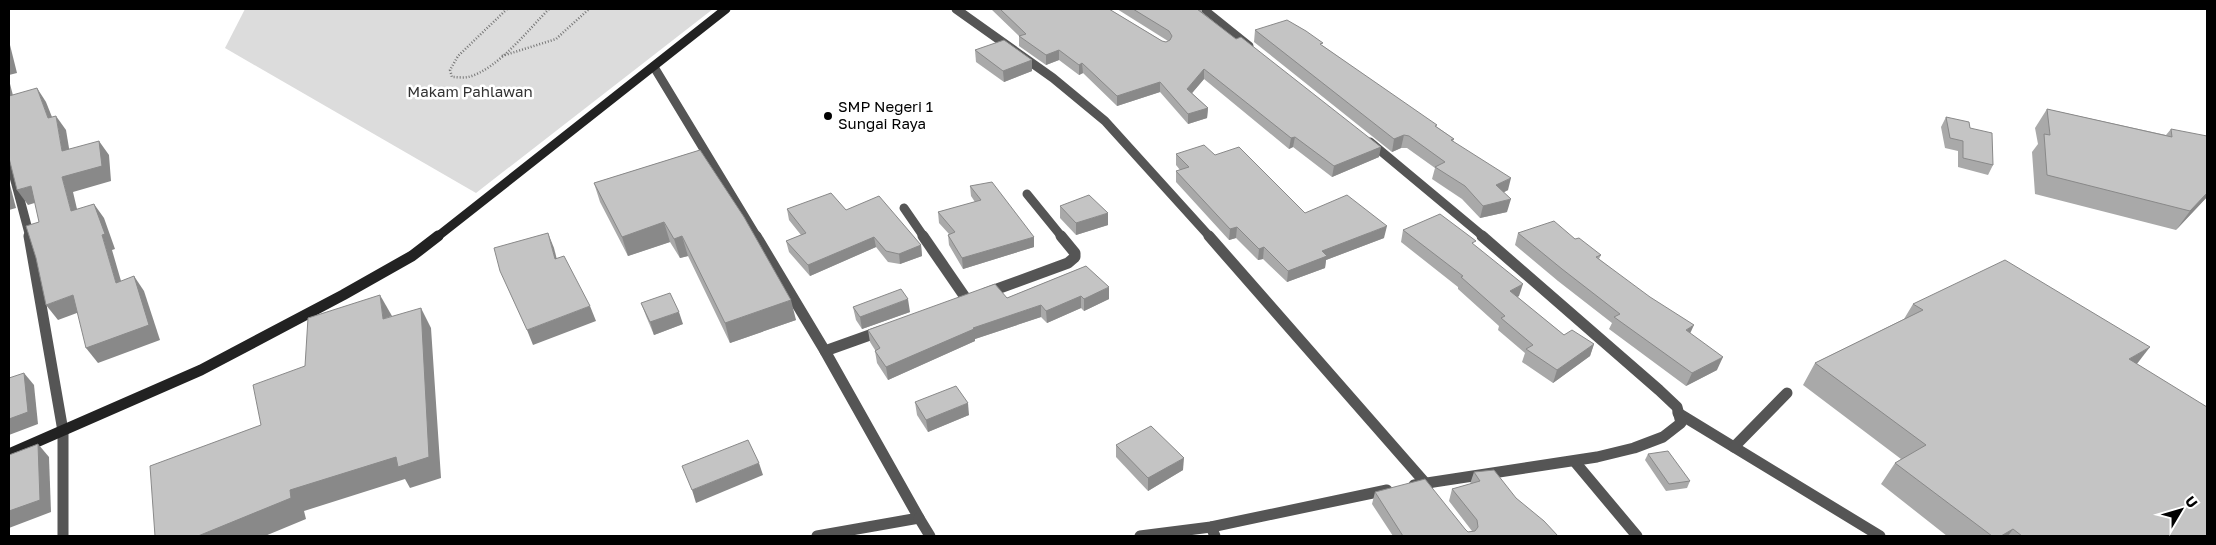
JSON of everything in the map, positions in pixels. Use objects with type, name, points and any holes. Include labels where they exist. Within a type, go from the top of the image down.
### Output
[{"type":"main road","points":[[9,454],[201,370],[412,256],[478,206],[726,9]]},
{"type":"street","points":[[956,9],[1053,78],[1105,121],[1254,286],[1437,498]]},
{"type":"street","points":[[1203,9],[1257,52]]},
{"type":"street","points":[[654,67],[825,351],[930,536]]},
{"type":"street","points":[[1140,536],[1213,532],[1425,482],[1576,462],[1619,452],[1664,438],[1675,431],[1681,423],[1676,407],[1652,384],[1426,187],[1365,138]]},
{"type":"street","points":[[9,158],[30,234],[63,431],[63,536]]},
{"type":"street","points":[[904,208],[963,302],[1068,263],[1075,257],[1075,253],[1027,194]]},
{"type":"street","points":[[825,351],[888,329]]},
{"type":"street","points":[[1734,447],[1787,393]]},
{"type":"street","points":[[1678,413],[1880,536]]},
{"type":"street","points":[[1576,462],[1637,536]]},
{"type":"street","points":[[817,536],[919,518]]},
{"type":"path","points":[[507,9],[458,56],[450,70],[452,77],[466,77],[477,74],[500,57],[549,9]]},
{"type":"path","points":[[500,57],[556,39],[589,9]]},
{"type":"green space","name":"Makam Pahlawan","points":[[245,9],[713,9],[476,193],[225,48]]},
{"type":"building","points":[[1000,9],[1109,9],[1166,42],[1172,36],[1169,31],[1133,9],[1197,9],[1236,39],[1241,37],[1381,147],[1334,166],[1295,137],[1291,138],[1204,69],[1187,89],[1208,108],[1188,114],[1160,82],[1117,96],[1082,63],[1079,65],[1059,50],[1046,55],[1019,36],[1026,34]]},
{"type":"building","points":[[1287,20],[1306,31],[1323,43],[1320,44],[1437,125],[1435,126],[1454,139],[1451,140],[1511,178],[1496,185],[1511,199],[1483,206],[1465,186],[1435,167],[1445,162],[1409,136],[1404,135],[1394,139],[1255,30]]},
{"type":"building","points":[[1004,40],[1032,60],[1003,71],[975,50]]},
{"type":"building","points":[[37,88],[48,118],[56,116],[62,151],[99,141],[102,166],[62,177],[71,211],[94,204],[105,234],[102,235],[116,283],[134,276],[149,325],[86,348],[73,295],[46,305],[36,258],[26,226],[39,222],[31,186],[17,190],[9,158],[9,96]]},
{"type":"building","points":[[2047,109],[2172,137],[2171,129],[2207,136],[2207,193],[2190,211],[2047,175],[2044,134],[2050,135]]},
{"type":"building","points":[[1946,117],[1969,122],[1970,128],[1992,133],[1993,165],[1963,158],[1963,141],[1950,138]]},
{"type":"building","points":[[1204,145],[1215,155],[1239,147],[1305,213],[1347,195],[1387,226],[1322,251],[1327,256],[1288,271],[1264,247],[1259,249],[1237,227],[1230,229],[1176,171],[1189,167],[1176,154]]},
{"type":"building","points":[[700,150],[744,217],[791,300],[725,323],[682,236],[674,239],[664,222],[622,237],[594,183]]},
{"type":"building","points":[[992,182],[1034,237],[962,258],[948,235],[955,232],[938,212],[981,200],[970,186]]},
{"type":"building","points":[[831,193],[846,210],[879,196],[921,245],[899,254],[886,251],[874,237],[808,265],[786,241],[806,233],[787,209]]},
{"type":"building","points":[[1089,195],[1108,213],[1076,223],[1060,206]]},
{"type":"building","points":[[1440,214],[1476,241],[1472,243],[1523,284],[1510,291],[1564,335],[1572,330],[1594,344],[1557,370],[1526,349],[1533,345],[1501,318],[1505,316],[1461,277],[1463,276],[1403,230]]},
{"type":"building","points":[[1554,221],[1575,239],[1579,238],[1601,255],[1596,257],[1650,297],[1694,325],[1686,330],[1723,357],[1692,373],[1614,317],[1620,314],[1518,233]]},
{"type":"building","points":[[548,233],[555,259],[564,256],[590,306],[527,330],[500,271],[494,248]]},
{"type":"building","points":[[2005,260],[2150,347],[2129,359],[2207,407],[2207,536],[2022,536],[2013,529],[2001,536],[1992,536],[1895,463],[1926,445],[1815,363],[1923,310],[1913,304]]},
{"type":"building","points":[[1086,266],[1109,287],[1084,299],[1081,296],[1046,311],[1041,305],[973,328],[886,367],[875,351],[880,348],[868,330],[995,284],[1007,298]]},
{"type":"building","points":[[901,289],[908,299],[860,317],[853,307]]},
{"type":"building","points":[[670,293],[679,312],[650,322],[641,303]]},
{"type":"building","points":[[380,295],[383,319],[421,308],[429,457],[398,467],[396,457],[290,490],[291,498],[198,536],[155,536],[150,466],[261,425],[253,385],[305,366],[308,318]]},
{"type":"building","points":[[24,373],[28,412],[9,419],[9,378]]},
{"type":"building","points":[[956,386],[968,403],[926,420],[915,402]]},
{"type":"building","points":[[1151,426],[1184,458],[1148,478],[1116,445]]},
{"type":"building","points":[[748,440],[759,463],[692,490],[682,466]]},
{"type":"building","points":[[38,444],[40,500],[9,511],[9,455]]},
{"type":"building","points":[[1668,451],[1690,481],[1669,484],[1648,454]]},
{"type":"building","points":[[1494,470],[1516,498],[1544,521],[1558,536],[1403,536],[1375,492],[1425,479],[1465,529],[1468,532],[1475,531],[1478,527],[1477,520],[1452,489],[1480,481],[1474,472]]},
{"type":"place","name":"SMP Negeri 1 Sungai Raya","points":[[828,116]]}]
